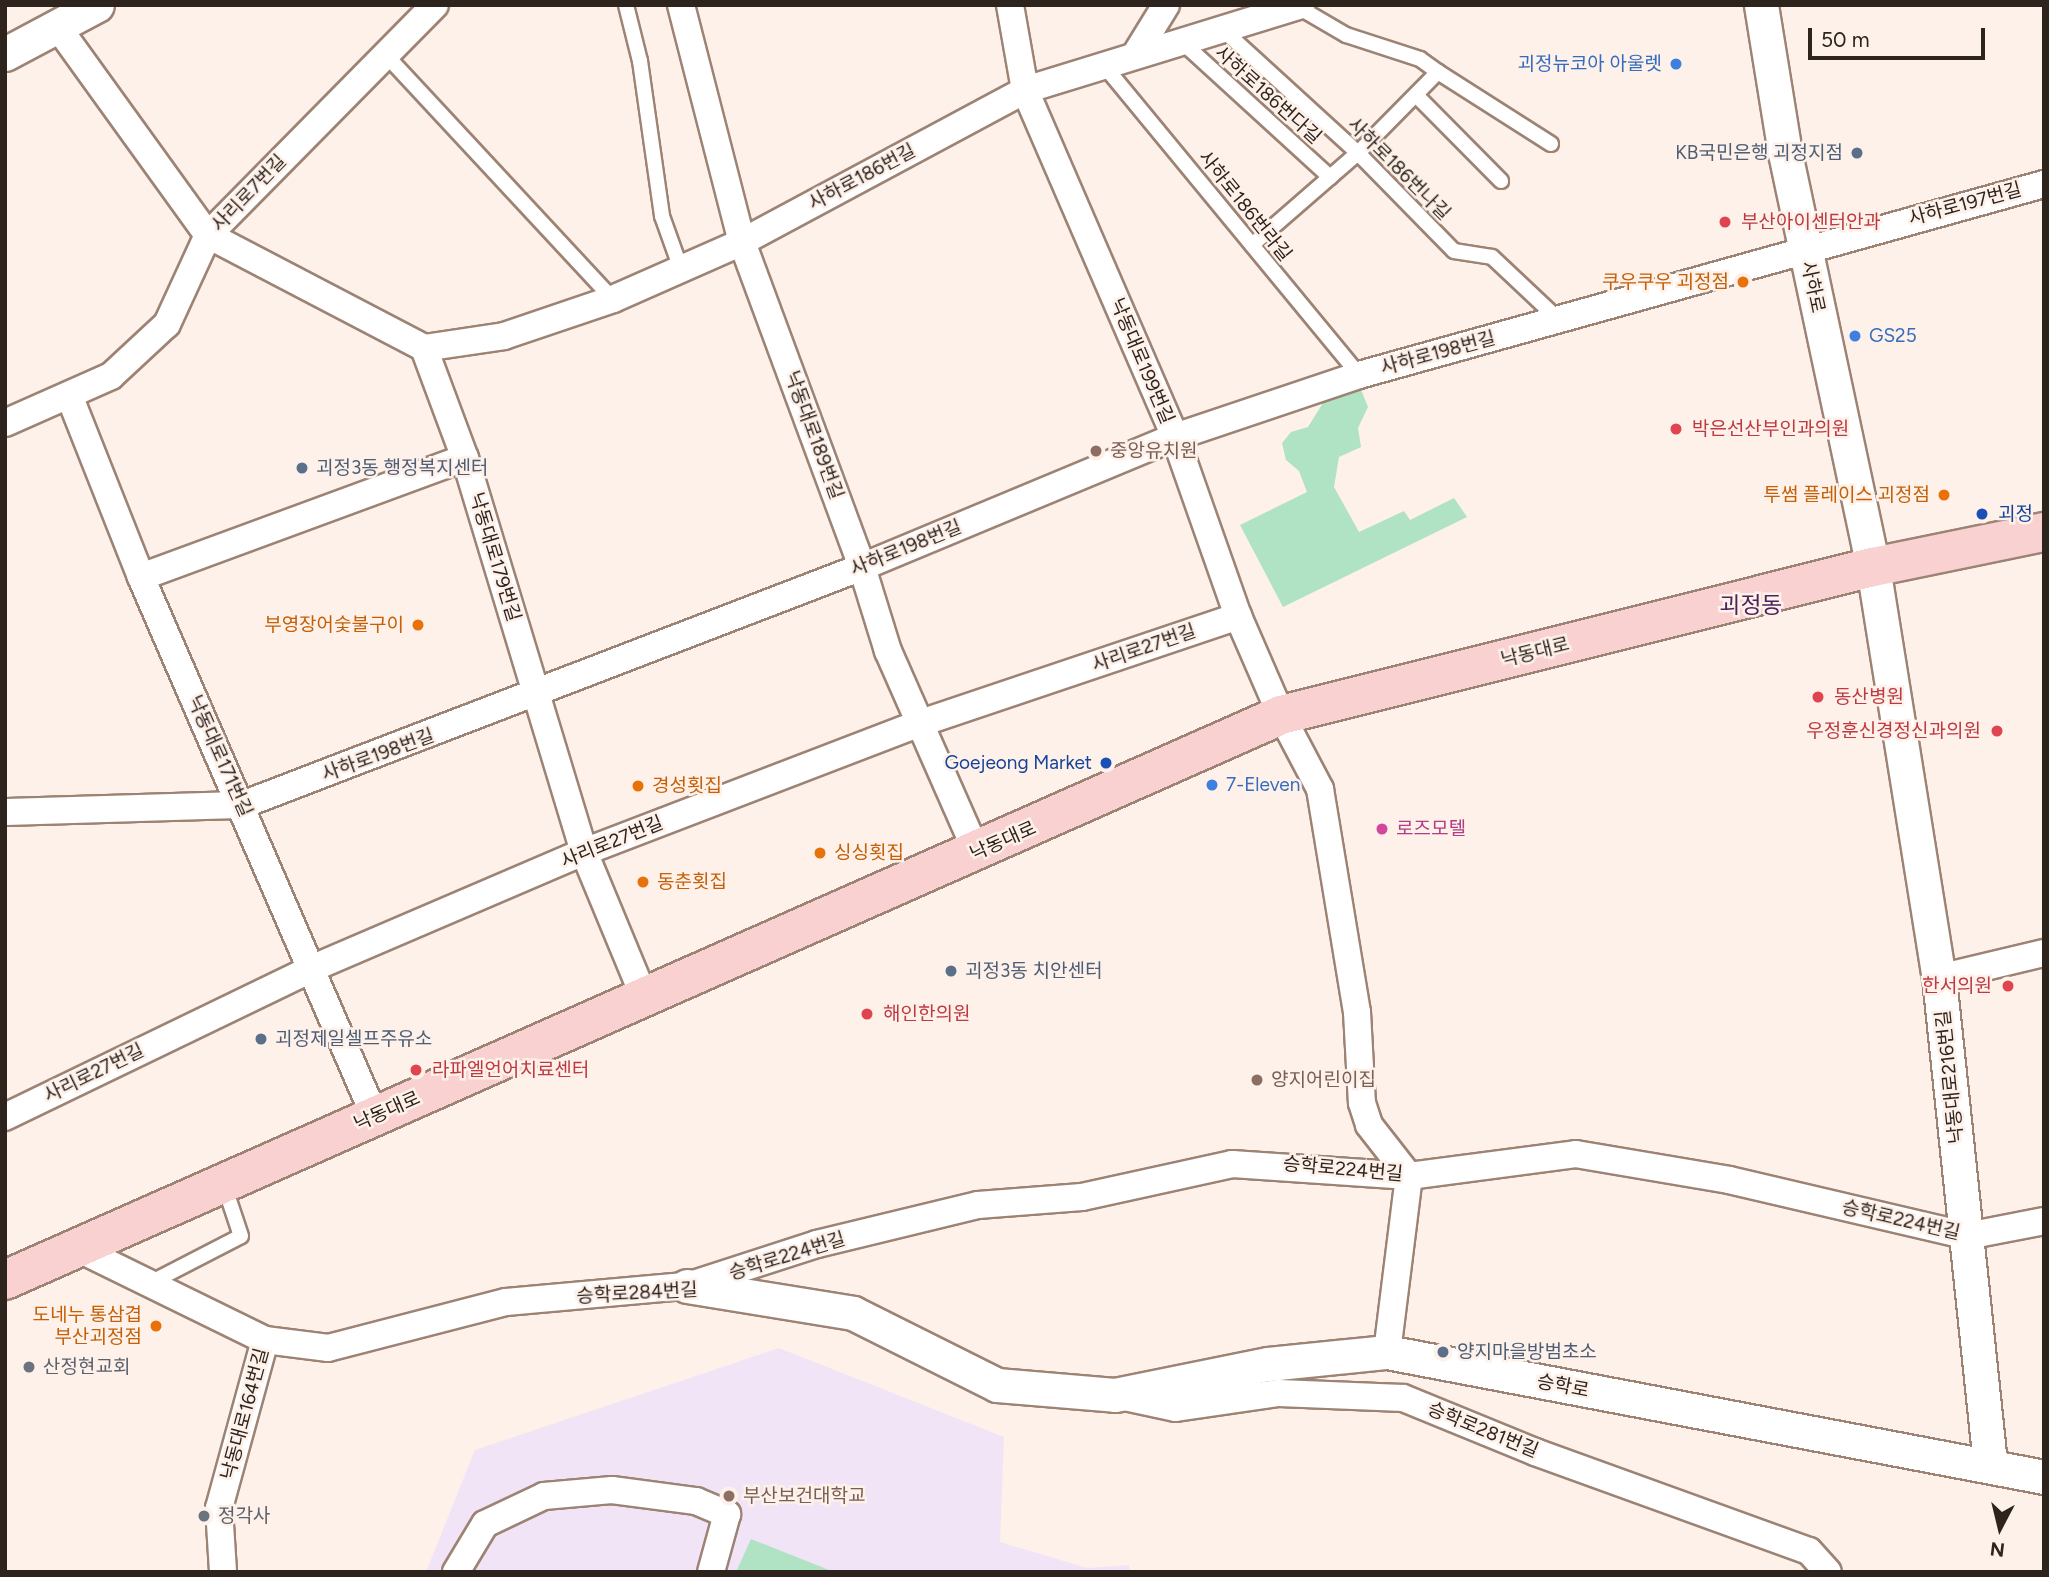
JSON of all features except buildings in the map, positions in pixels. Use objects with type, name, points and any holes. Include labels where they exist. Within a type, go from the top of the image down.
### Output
[{"type":"main road","name":"낙동대로","points":[[5,1280],[977,853],[1281,715],[1874,567],[2044,532]]},
{"type":"street","points":[[5,54],[97,5]]},
{"type":"street","name":"사리로7번길","points":[[5,423],[111,376],[167,324],[208,235],[435,5]]},
{"type":"street","name":"낙동대로189번길","points":[[681,5],[743,242],[918,724],[977,853]]},
{"type":"street","name":"낙동대로199번길","points":[[1010,5],[1025,90],[1175,437],[1238,616],[1281,715],[1320,789],[1330,832],[1357,1012],[1362,1103],[1369,1125],[1409,1176]]},
{"type":"street","points":[[1137,52],[1166,5]]},
{"type":"street","name":"사하로","points":[[1761,5],[1804,247],[1874,567]]},
{"type":"street","name":"사하로186번길","points":[[424,348],[504,337],[613,299],[682,272],[743,242],[1025,90],[1137,52],[1299,6]]},
{"type":"street","points":[[57,26],[208,235],[424,348]]},
{"type":"street","name":"사하로197번길","points":[[1804,247],[2044,184]]},
{"type":"street","name":"사하로198번길","points":[[5,812],[242,805],[536,695],[862,567],[1175,437],[1359,375],[1558,320],[1804,247]]},
{"type":"street","name":"낙동대로179번길","points":[[424,348],[465,458],[584,852],[644,997]]},
{"type":"street","name":"낙동대로171번길","points":[[69,395],[141,577],[313,968],[375,1117]]},
{"type":"street","points":[[141,577],[465,458]]},
{"type":"street","name":"낙동대로216번길","points":[[1874,567],[1939,978],[1990,1464]]},
{"type":"street","name":"사리로27번길","points":[[5,1116],[313,968],[584,852],[918,724],[1238,616]]},
{"type":"street","points":[[1939,978],[2044,953]]},
{"type":"street","name":"승학로224번길","points":[[687,1286],[817,1244],[978,1205],[1082,1197],[1232,1164],[1409,1176],[1576,1154],[1729,1180],[1968,1236],[2044,1221]]},
{"type":"street","points":[[1387,1352],[1409,1176]]},
{"type":"street","name":"낙동대로164번길","points":[[75,1247],[265,1340],[219,1508],[223,1572]]},
{"type":"street","name":"승학로284번길","points":[[265,1340],[328,1348],[506,1301],[687,1286],[853,1313],[997,1385]]},
{"type":"street","name":"승학로","points":[[997,1385],[1115,1395],[1268,1364],[1387,1352],[1990,1464],[2044,1477]]},
{"type":"street","name":"승학로281번길","points":[[1115,1395],[1176,1408],[1279,1393],[1402,1398],[1535,1452],[1809,1551],[1828,1572]]},
{"type":"street","points":[[456,1572],[485,1524],[544,1496],[611,1490],[695,1501],[727,1514],[711,1572]]},
{"type":"lane","points":[[626,5],[640,61],[662,216],[682,272]]},
{"type":"lane","points":[[1299,6],[1346,35],[1420,59],[1551,144]]},
{"type":"lane","name":"사하로186번나길","points":[[1221,28],[1358,153],[1454,251],[1492,257],[1558,320]]},
{"type":"lane","name":"사하로186번다길","points":[[1180,40],[1330,177]]},
{"type":"lane","points":[[385,54],[613,299]]},
{"type":"lane","name":"사하로186번라길","points":[[1102,63],[1359,375]]},
{"type":"lane","points":[[1252,245],[1358,153],[1438,72]]},
{"type":"lane","points":[[1416,95],[1501,181]]},
{"type":"lane","points":[[150,1283],[241,1236],[224,1184]]},
{"type":"shaded area","name":"부산보건대학교","points":[[779,1348],[1004,1437],[1000,1542],[1087,1568],[1129,1565],[1130,1572],[426,1572],[475,1450]]},
{"type":"green space","points":[[1358,382],[1368,407],[1358,428],[1361,447],[1339,457],[1334,487],[1359,532],[1404,511],[1410,520],[1454,498],[1467,517],[1283,607],[1240,525],[1307,492],[1299,471],[1286,460],[1282,443],[1291,432],[1308,427],[1323,403]]},
{"type":"green space","points":[[751,1539],[834,1572],[736,1572]]},
{"type":"place","name":"괴정뉴코아 아울렛","points":[[1676,64]]},
{"type":"place","name":"KB국민은행 괴정지점","points":[[1857,153]]},
{"type":"place","name":"부산아이센터안과","points":[[1725,222]]},
{"type":"place","name":"쿠우쿠우 괴정점","points":[[1743,282]]},
{"type":"place","name":"GS25","points":[[1855,336]]},
{"type":"place","name":"박은선산부인과의원","points":[[1676,429]]},
{"type":"place","name":"중앙유치원","points":[[1096,451]]},
{"type":"place","name":"괴정3동 행정복지센터","points":[[302,468]]},
{"type":"place","name":"투썸 플레이스 괴정점","points":[[1944,495]]},
{"type":"place","name":"괴정","points":[[1982,514]]},
{"type":"place","name":"부영장어숯불구이","points":[[418,625]]},
{"type":"place","name":"동산병원","points":[[1818,697]]},
{"type":"place","name":"우정훈신경정신과의원","points":[[1997,731]]},
{"type":"place","name":"Goejeong Market","points":[[1106,763]]},
{"type":"place","name":"7-Eleven","points":[[1212,785]]},
{"type":"place","name":"경성횟집","points":[[638,786]]},
{"type":"place","name":"로즈모텔","points":[[1382,829]]},
{"type":"place","name":"싱싱횟집","points":[[820,853]]},
{"type":"place","name":"동춘횟집","points":[[643,882]]},
{"type":"place","name":"괴정3동 치안센터","points":[[951,971]]},
{"type":"place","name":"한서의원","points":[[2008,986]]},
{"type":"place","name":"해인한의원","points":[[867,1014]]},
{"type":"place","name":"괴정제일셀프주유소","points":[[261,1039]]},
{"type":"place","name":"라파엘언어치료센터","points":[[416,1070]]},
{"type":"place","name":"양지어린이집","points":[[1257,1080]]},
{"type":"place","name":"도네누 통삼겹 부산괴정점","points":[[156,1326]]},
{"type":"place","name":"양지마을방범초소","points":[[1443,1352]]},
{"type":"place","name":"산정현교회","points":[[29,1367]]},
{"type":"place","name":"부산보건대학교","points":[[729,1496]]},
{"type":"place","name":"정각사","points":[[204,1516]]},
{"type":"district","name":"괴정동","points":[[1751,605]]}]
